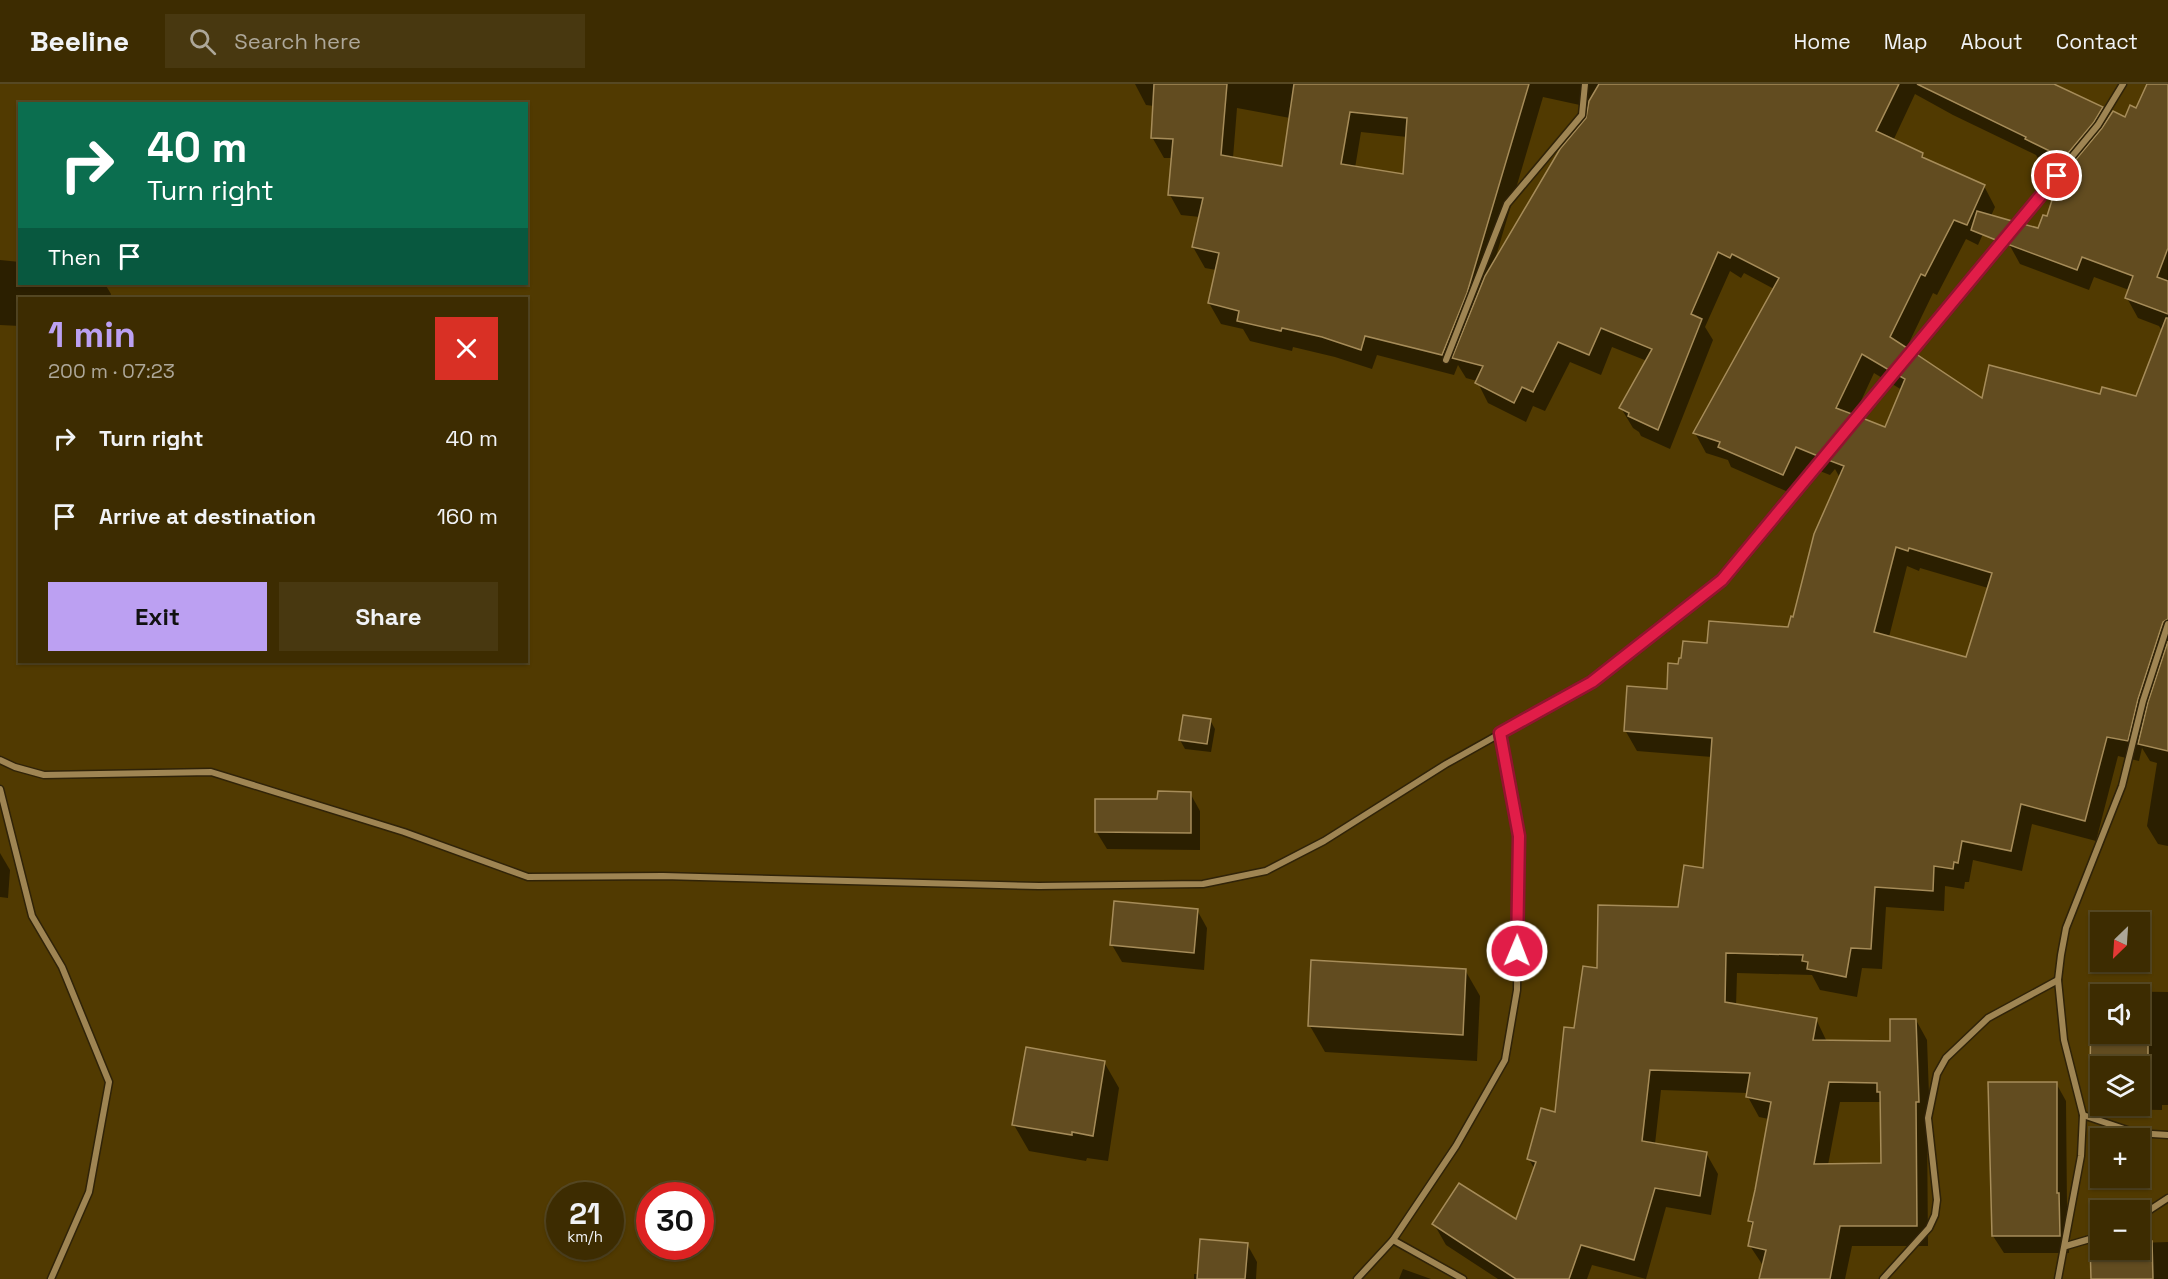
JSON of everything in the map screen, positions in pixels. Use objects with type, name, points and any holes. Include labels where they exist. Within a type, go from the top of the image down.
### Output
[{"type":"street","points":[[1446,360],[1507,204],[1582,115],[1585,84]]},
{"type":"street","points":[[0,760],[15,767],[44,774],[211,772],[404,832],[528,877],[663,876],[1039,886],[1203,884],[1266,871],[1324,841],[1446,764],[1592,682],[1722,580],[2098,125],[2123,84]]},
{"type":"street","points":[[2058,1279],[2081,1156],[2083,1115],[2064,1040],[2058,980],[2066,928],[2122,786],[2143,701],[2168,624]]},
{"type":"street","points":[[1357,1279],[1393,1240],[1456,1146],[1505,1060],[1517,990],[1519,836],[1500,733]]},
{"type":"street","points":[[0,789],[32,916],[62,967],[109,1082],[89,1192],[51,1279]]},
{"type":"street","points":[[1883,1279],[1929,1228],[1935,1215],[1937,1200],[1928,1118],[1937,1074],[1946,1058],[1988,1018],[2058,980]]},
{"type":"street","points":[[2083,1115],[2136,1133],[2168,1136]]},
{"type":"street","points":[[2150,1210],[2168,1198]]},
{"type":"street","points":[[2066,1246],[2090,1239]]},
{"type":"street","points":[[1393,1240],[1463,1279]]},
{"type":"building","points":[[1154,84],[1227,84],[1221,155],[1282,166],[1294,84],[1529,84],[1467,293],[1442,355],[1365,336],[1361,350],[1322,337],[1237,321],[1239,311],[1208,303],[1219,253],[1192,247],[1203,198],[1168,195],[1173,139],[1151,138]],"holes":[[[1350,112],[1407,118],[1403,174],[1341,164]]]},
{"type":"building","points":[[1599,84],[1899,84],[1876,131],[1923,153],[1922,157],[1985,185],[1967,225],[1954,220],[1925,276],[1921,274],[1890,337],[1907,348],[1889,370],[1862,354],[1836,408],[1852,414],[1818,456],[1796,447],[1783,475],[1718,447],[1720,442],[1693,433],[1779,278],[1732,254],[1730,258],[1718,252],[1691,314],[1702,319],[1658,430],[1628,416],[1629,413],[1619,408],[1652,349],[1601,328],[1589,355],[1558,342],[1533,392],[1522,387],[1514,403],[1475,383],[1483,366],[1452,358],[1485,276],[1560,149],[1586,118],[1589,101]]},
{"type":"building","points":[[1917,84],[2054,84],[2103,107],[2094,122],[2064,158]]},
{"type":"building","points":[[2147,84],[2168,84],[2168,248],[2157,277],[2168,281],[2168,314],[2125,298],[2133,276],[2082,257],[2077,270],[2007,244],[2023,224],[2038,228],[2043,215],[2047,216],[2058,181],[2102,128],[2113,111],[2125,117],[2130,105],[2136,108]]},
{"type":"building","points":[[1977,211],[2012,221],[1996,240],[1971,230]]},
{"type":"building","points":[[2166,318],[2168,318],[2168,619],[2163,622],[2138,699],[2128,741],[2107,737],[2085,821],[2021,804],[2011,851],[1962,841],[1958,863],[1954,862],[1953,869],[1934,866],[1933,891],[1875,887],[1871,949],[1851,948],[1846,977],[1807,969],[1808,962],[1802,961],[1803,955],[1726,953],[1725,1002],[1817,1018],[1813,1040],[1890,1041],[1890,1019],[1916,1019],[1919,1102],[1916,1102],[1917,1226],[1840,1226],[1830,1279],[1759,1279],[1766,1250],[1748,1246],[1753,1222],[1748,1221],[1771,1102],[1746,1097],[1750,1073],[1650,1070],[1642,1141],[1707,1152],[1700,1196],[1655,1188],[1634,1260],[1581,1245],[1569,1279],[1516,1279],[1432,1224],[1459,1183],[1516,1219],[1536,1162],[1527,1159],[1541,1108],[1555,1112],[1564,1027],[1574,1028],[1583,966],[1597,968],[1598,905],[1678,907],[1684,865],[1703,868],[1712,738],[1624,731],[1627,686],[1667,689],[1668,663],[1678,664],[1683,641],[1707,643],[1709,621],[1788,627],[1791,616],[1793,617],[1814,534],[1844,466],[1828,460],[1862,418],[1885,427],[1905,379],[1898,375],[1916,354],[1982,398],[1989,365],[2100,394],[2102,387],[2136,396]],"holes":[[[1896,547],[1908,551],[1909,548],[1992,573],[1966,657],[1874,632]],[[1829,1082],[1877,1083],[1877,1092],[1880,1092],[1881,1163],[1814,1164]]]},
{"type":"building","points":[[2168,641],[2168,751],[2138,744],[2148,702]]},
{"type":"building","points":[[1183,715],[1211,719],[1207,744],[1179,740]]},
{"type":"building","points":[[1158,791],[1191,792],[1191,833],[1095,832],[1095,799],[1157,799]]},
{"type":"building","points":[[1114,901],[1198,909],[1194,953],[1110,945]]},
{"type":"building","points":[[1311,960],[1466,969],[1463,1035],[1308,1026]]},
{"type":"building","points":[[2090,1044],[2148,1044],[2148,1056],[2090,1056]]},
{"type":"building","points":[[1026,1047],[1105,1061],[1093,1136],[1072,1132],[1072,1135],[1012,1125]]},
{"type":"building","points":[[1988,1082],[2057,1082],[2057,1193],[2059,1193],[2060,1236],[1992,1236]]},
{"type":"building","points":[[1200,1239],[1248,1243],[1245,1279],[1197,1279]]},
{"type":"building","points":[[2150,1241],[2152,1241],[2153,1279],[2091,1279],[2090,1260],[2150,1260]]},
{"type":"route","points":[[1517,951],[1519,836],[1500,733],[1592,682],[1722,580],[2057,176]]}]
